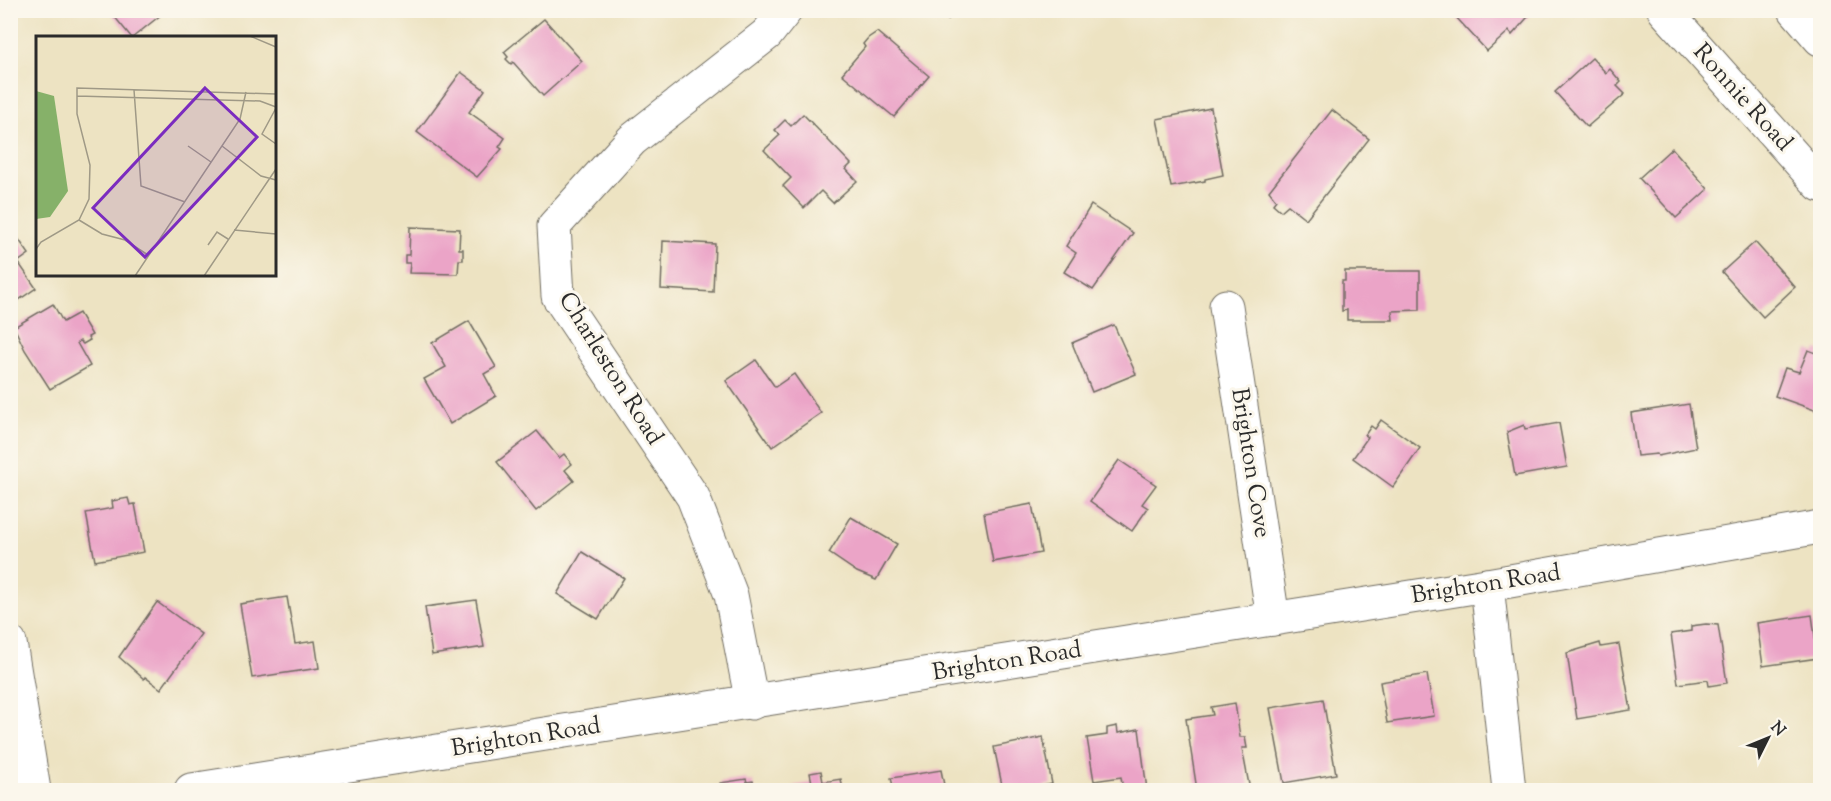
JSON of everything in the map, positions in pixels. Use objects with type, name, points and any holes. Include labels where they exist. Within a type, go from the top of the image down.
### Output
[{"type":"street","name":"Charleston Road","points":[[752,703],[731,596],[693,497],[558,296],[554,226],[632,140],[767,34],[786,10]]},
{"type":"street","name":"Ronnie Road","points":[[1664,10],[1821,185]]},
{"type":"street","points":[[1795,10],[1821,39]]},
{"type":"street","name":"Brighton Cove","points":[[1226,306],[1273,619]]},
{"type":"street","name":"Brighton Road","points":[[192,790],[1487,585],[1821,527]]},
{"type":"street","points":[[1487,585],[1509,790]]},
{"type":"street","points":[[10,643],[33,790]]},
{"type":"building","points":[[109,10],[167,10],[134,36],[130,36]]},
{"type":"building","points":[[934,10],[954,10],[948,20]]},
{"type":"building","points":[[1462,10],[1534,10],[1512,35],[1509,31],[1487,51],[1455,16]]},
{"type":"building","points":[[544,19],[582,61],[543,96],[513,62],[511,64],[506,59],[508,57],[504,52]]},
{"type":"building","points":[[877,32],[929,76],[894,117],[842,74],[865,47],[863,44],[868,38]]},
{"type":"building","points":[[1592,58],[1606,73],[1610,69],[1621,82],[1617,86],[1625,94],[1587,127],[1555,92]]},
{"type":"building","points":[[461,72],[485,90],[469,112],[505,138],[499,147],[502,149],[477,177],[417,132]]},
{"type":"building","points":[[1211,108],[1223,175],[1171,187],[1157,119]]},
{"type":"building","points":[[1332,110],[1369,139],[1306,219],[1288,205],[1281,211],[1273,204],[1276,200],[1269,191]]},
{"type":"building","points":[[803,114],[851,164],[846,169],[857,181],[833,203],[821,191],[804,208],[783,186],[791,178],[764,150],[780,135],[775,130],[785,120],[791,126]]},
{"type":"building","points":[[1672,148],[1708,189],[1676,218],[1639,178]]},
{"type":"building","points":[[1091,205],[1133,233],[1093,290],[1064,272],[1076,253],[1066,246]]},
{"type":"building","points":[[10,227],[29,254],[18,262],[36,288],[10,306]]},
{"type":"building","points":[[410,227],[460,229],[459,249],[463,249],[463,260],[459,260],[458,274],[409,273],[410,263],[405,263],[405,255],[409,255]]},
{"type":"building","points":[[663,241],[715,244],[713,292],[661,289]]},
{"type":"building","points":[[1755,242],[1795,287],[1763,317],[1722,272]]},
{"type":"building","points":[[1345,271],[1420,271],[1420,310],[1392,311],[1393,320],[1347,320],[1347,310],[1342,311],[1342,281],[1345,281]]},
{"type":"building","points":[[53,304],[63,322],[79,313],[92,335],[88,337],[90,340],[83,344],[80,341],[77,343],[90,366],[50,389],[25,350],[14,327]]},
{"type":"building","points":[[469,321],[496,367],[484,374],[496,396],[450,424],[424,379],[446,367],[432,343]]},
{"type":"building","points":[[1114,325],[1136,374],[1092,392],[1072,343]]},
{"type":"building","points":[[1808,350],[1816,353],[1817,350],[1820,351],[1820,412],[1775,396],[1785,368],[1799,372]]},
{"type":"building","points":[[756,360],[775,387],[794,374],[821,413],[772,447],[726,381]]},
{"type":"building","points":[[1689,404],[1696,448],[1658,456],[1657,454],[1637,456],[1631,413]]},
{"type":"building","points":[[1381,420],[1420,448],[1393,487],[1353,458],[1368,437],[1365,435],[1371,426],[1375,429]]},
{"type":"building","points":[[1559,423],[1567,467],[1515,476],[1507,432],[1524,425],[1525,429]]},
{"type":"building","points":[[537,431],[559,458],[564,454],[572,464],[565,470],[574,481],[536,511],[497,462]]},
{"type":"building","points":[[1119,460],[1156,485],[1142,504],[1148,508],[1132,531],[1090,501]]},
{"type":"building","points":[[128,498],[130,505],[135,504],[144,552],[95,561],[86,513],[113,508],[112,501]]},
{"type":"building","points":[[1032,504],[1041,553],[993,562],[984,513]]},
{"type":"building","points":[[851,517],[897,544],[876,580],[857,572],[829,553]]},
{"type":"building","points":[[582,552],[624,578],[598,619],[557,594]]},
{"type":"building","points":[[287,597],[295,644],[315,641],[319,668],[252,678],[240,604]]},
{"type":"building","points":[[476,600],[484,647],[432,655],[425,607]]},
{"type":"building","points":[[157,602],[201,634],[161,689],[145,677],[144,679],[119,657]]},
{"type":"building","points":[[1812,615],[1818,658],[1763,666],[1757,623]]},
{"type":"building","points":[[1718,625],[1727,683],[1709,686],[1708,680],[1678,684],[1671,634],[1691,631],[1691,626]]},
{"type":"building","points":[[1600,643],[1601,647],[1619,644],[1631,710],[1577,719],[1567,653]]},
{"type":"building","points":[[1427,674],[1434,716],[1387,723],[1380,682]]},
{"type":"building","points":[[1323,699],[1336,774],[1284,783],[1270,708]]},
{"type":"building","points":[[1235,703],[1240,737],[1245,737],[1247,748],[1242,748],[1250,790],[1197,790],[1186,719],[1213,715],[1211,707]]},
{"type":"building","points":[[1117,726],[1118,733],[1139,729],[1147,790],[1123,790],[1121,777],[1094,781],[1087,738],[1107,735],[1107,728]]},
{"type":"building","points":[[1043,737],[1052,784],[1043,786],[1042,790],[1029,790],[1028,788],[1003,790],[994,747]]},
{"type":"building","points":[[941,770],[945,790],[894,790],[891,778]]},
{"type":"building","points":[[821,771],[823,782],[841,779],[843,790],[795,790],[794,786],[812,783],[810,773]]},
{"type":"building","points":[[746,779],[747,782],[753,781],[755,790],[709,790],[721,787],[720,783]]}]
